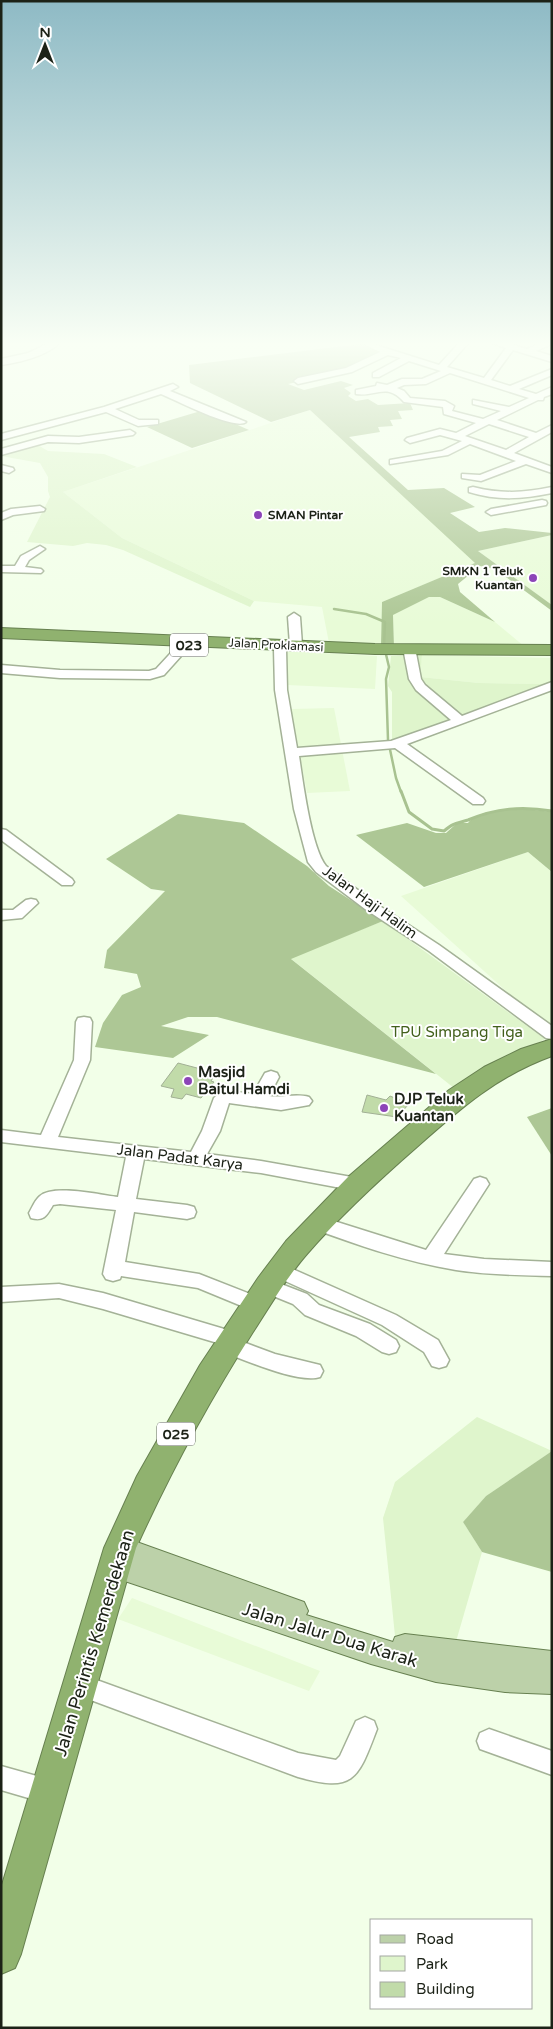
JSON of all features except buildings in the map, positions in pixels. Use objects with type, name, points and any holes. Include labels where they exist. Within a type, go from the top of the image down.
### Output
[{"type":"highway","name":"Jalan Proklamasi","points":[[1,633],[185,645],[288,647]]},
{"type":"highway","name":"Jalan Proklamasi","points":[[1,638],[24,636],[339,650],[552,655]]},
{"type":"highway","name":"Jalan Proklamasi","points":[[393,651],[552,650]]},
{"type":"highway","name":"Jalan Perintis Kemerdekaan","points":[[1,1954],[117,1557],[148,1486],[211,1373],[296,1248],[357,1184],[458,1096],[493,1073],[530,1055],[552,1048]]},
{"type":"main road","name":"Jalan Jalur Dua Karak","points":[[117,1557],[351,1632],[395,1644],[426,1651],[552,1665]]},
{"type":"main road","name":"Jalan Jalur Dua Karak","points":[[117,1557],[371,1650],[436,1668],[505,1678],[552,1680]]},
{"type":"street","points":[[1,452],[48,439],[75,440],[117,436]]},
{"type":"street","points":[[410,440],[426,436]]},
{"type":"street","points":[[457,436],[552,470]]},
{"type":"street","points":[[506,454],[542,436]]},
{"type":"street","points":[[394,462],[444,453],[469,441]]},
{"type":"street","points":[[466,476],[480,478],[524,461]]},
{"type":"street","points":[[473,490],[488,495],[512,497],[552,490]]},
{"type":"street","points":[[491,512],[516,509],[552,500]]},
{"type":"street","points":[[1,517],[11,512],[40,509]]},
{"type":"street","points":[[18,570],[25,558],[40,549]]},
{"type":"street","points":[[1,569],[37,571]]},
{"type":"street","name":"Jalan Haji Halim","points":[[294,617],[281,690],[313,859],[321,869],[370,906],[434,948],[552,1034]]},
{"type":"street","points":[[1,669],[60,674],[150,675],[160,672],[185,645]]},
{"type":"street","points":[[393,651],[420,687],[460,721]]},
{"type":"street","points":[[292,752],[391,745],[552,686]]},
{"type":"street","points":[[391,745],[478,801]]},
{"type":"street","points":[[1,833],[67,882]]},
{"type":"street","points":[[1,915],[18,915],[31,903]]},
{"type":"street","points":[[47,1141],[82,1060],[84,1022]]},
{"type":"street","points":[[258,1101],[271,1077]]},
{"type":"street","points":[[196,1159],[211,1131],[221,1100],[230,1097],[281,1104],[303,1101]]},
{"type":"street","name":"Jalan Padat Karya","points":[[1,1136],[316,1175],[357,1184]]},
{"type":"street","points":[[136,1152],[114,1271],[198,1281],[214,1286],[268,1287],[389,1320],[431,1346],[439,1360]]},
{"type":"street","points":[[431,1258],[480,1184]]},
{"type":"street","points":[[38,1213],[47,1200],[60,1197],[187,1212]]},
{"type":"street","points":[[318,1223],[389,1247],[431,1258],[477,1266],[552,1269]]},
{"type":"street","points":[[268,1287],[300,1299],[312,1310],[363,1330],[389,1346]]},
{"type":"street","points":[[1,1295],[59,1291],[103,1301],[232,1344],[273,1362],[313,1371]]},
{"type":"street","points":[[80,1684],[298,1765],[326,1773],[335,1773],[352,1762],[365,1729]]},
{"type":"street","points":[[489,1742],[552,1763]]},
{"type":"street","points":[[1,1778],[49,1791]]},
{"type":"shaded area","points":[[166,436],[231,436],[192,448]]},
{"type":"shaded area","name":"SMAN Pintar","points":[[233,436],[338,436],[476,563],[382,602],[381,645],[329,643],[322,607],[254,601],[122,538],[63,492]]},
{"type":"shaded area","points":[[338,436],[357,436],[349,437],[408,490],[444,488],[475,507],[450,513],[479,532],[505,528],[552,533],[552,535],[478,551],[552,605],[552,611],[495,569],[480,566],[458,584],[460,592],[495,622],[440,597],[429,597],[393,615],[394,647],[381,645],[382,602],[475,563]]},
{"type":"shaded area","name":"SMKN 1 Teluk Kuantan","points":[[552,535],[552,605],[478,551]]},
{"type":"shaded area","points":[[429,597],[440,597],[495,622],[525,647],[394,647],[393,615]]},
{"type":"shaded area","points":[[287,651],[377,656],[375,689],[287,685],[283,672]]},
{"type":"shaded area","points":[[422,655],[552,658],[552,682],[546,684],[479,683],[419,677]]},
{"type":"shaded area","points":[[334,708],[350,791],[307,793],[291,709]]},
{"type":"shaded area","points":[[517,808],[552,812],[552,872],[528,852],[424,887],[356,835],[407,823],[436,833],[446,833],[457,823],[468,823],[478,816],[498,810]]},
{"type":"shaded area","points":[[178,814],[244,823],[307,866],[329,886],[383,921],[291,959],[436,1074],[217,1017],[188,1017],[161,1026],[209,1035],[173,1058],[95,1047],[103,1023],[122,995],[141,987],[137,974],[104,968],[107,950],[165,891],[151,889],[106,859]]},
{"type":"shaded area","points":[[528,852],[552,872],[552,1024],[516,1000],[401,896]]},
{"type":"shaded area","points":[[552,1108],[552,1156],[527,1117]]},
{"type":"shaded area","points":[[552,1451],[552,1572],[482,1552],[463,1522],[486,1496]]},
{"type":"shaded area","points":[[132,1598],[320,1671],[309,1691],[118,1619]]},
{"type":"green space","points":[[36,444],[48,451],[104,454],[137,467],[63,492],[122,538],[254,601],[250,607],[123,550],[106,545],[87,543],[73,546],[27,542],[50,497],[48,477],[40,463],[1,456],[1,453]]},
{"type":"green space","points":[[422,655],[420,677],[479,683],[546,684],[392,741],[392,692],[388,686],[391,656]]},
{"type":"green space","name":"TPU Simpang Tiga","points":[[383,921],[545,1039],[454,1088],[290,958]]},
{"type":"green space","points":[[477,1417],[552,1451],[486,1496],[463,1522],[482,1552],[455,1645],[395,1636],[383,1518],[395,1482]]},
{"type":"waterway","points":[[334,609],[366,614],[385,622],[384,646],[389,667],[386,679],[388,740],[401,792]]},
{"type":"waterway","points":[[401,791],[409,812],[432,829],[444,831],[451,826],[478,816],[509,809],[520,808],[552,811]]},
{"type":"place","name":"SMAN Pintar","points":[[258,515]]},
{"type":"place","name":"SMKN 1 Teluk Kuantan","points":[[533,578]]},
{"type":"place","name":"Masjid Baitul Hamdi","points":[[188,1081]]},
{"type":"place","name":"DJP Teluk Kuantan","points":[[384,1108]]}]
